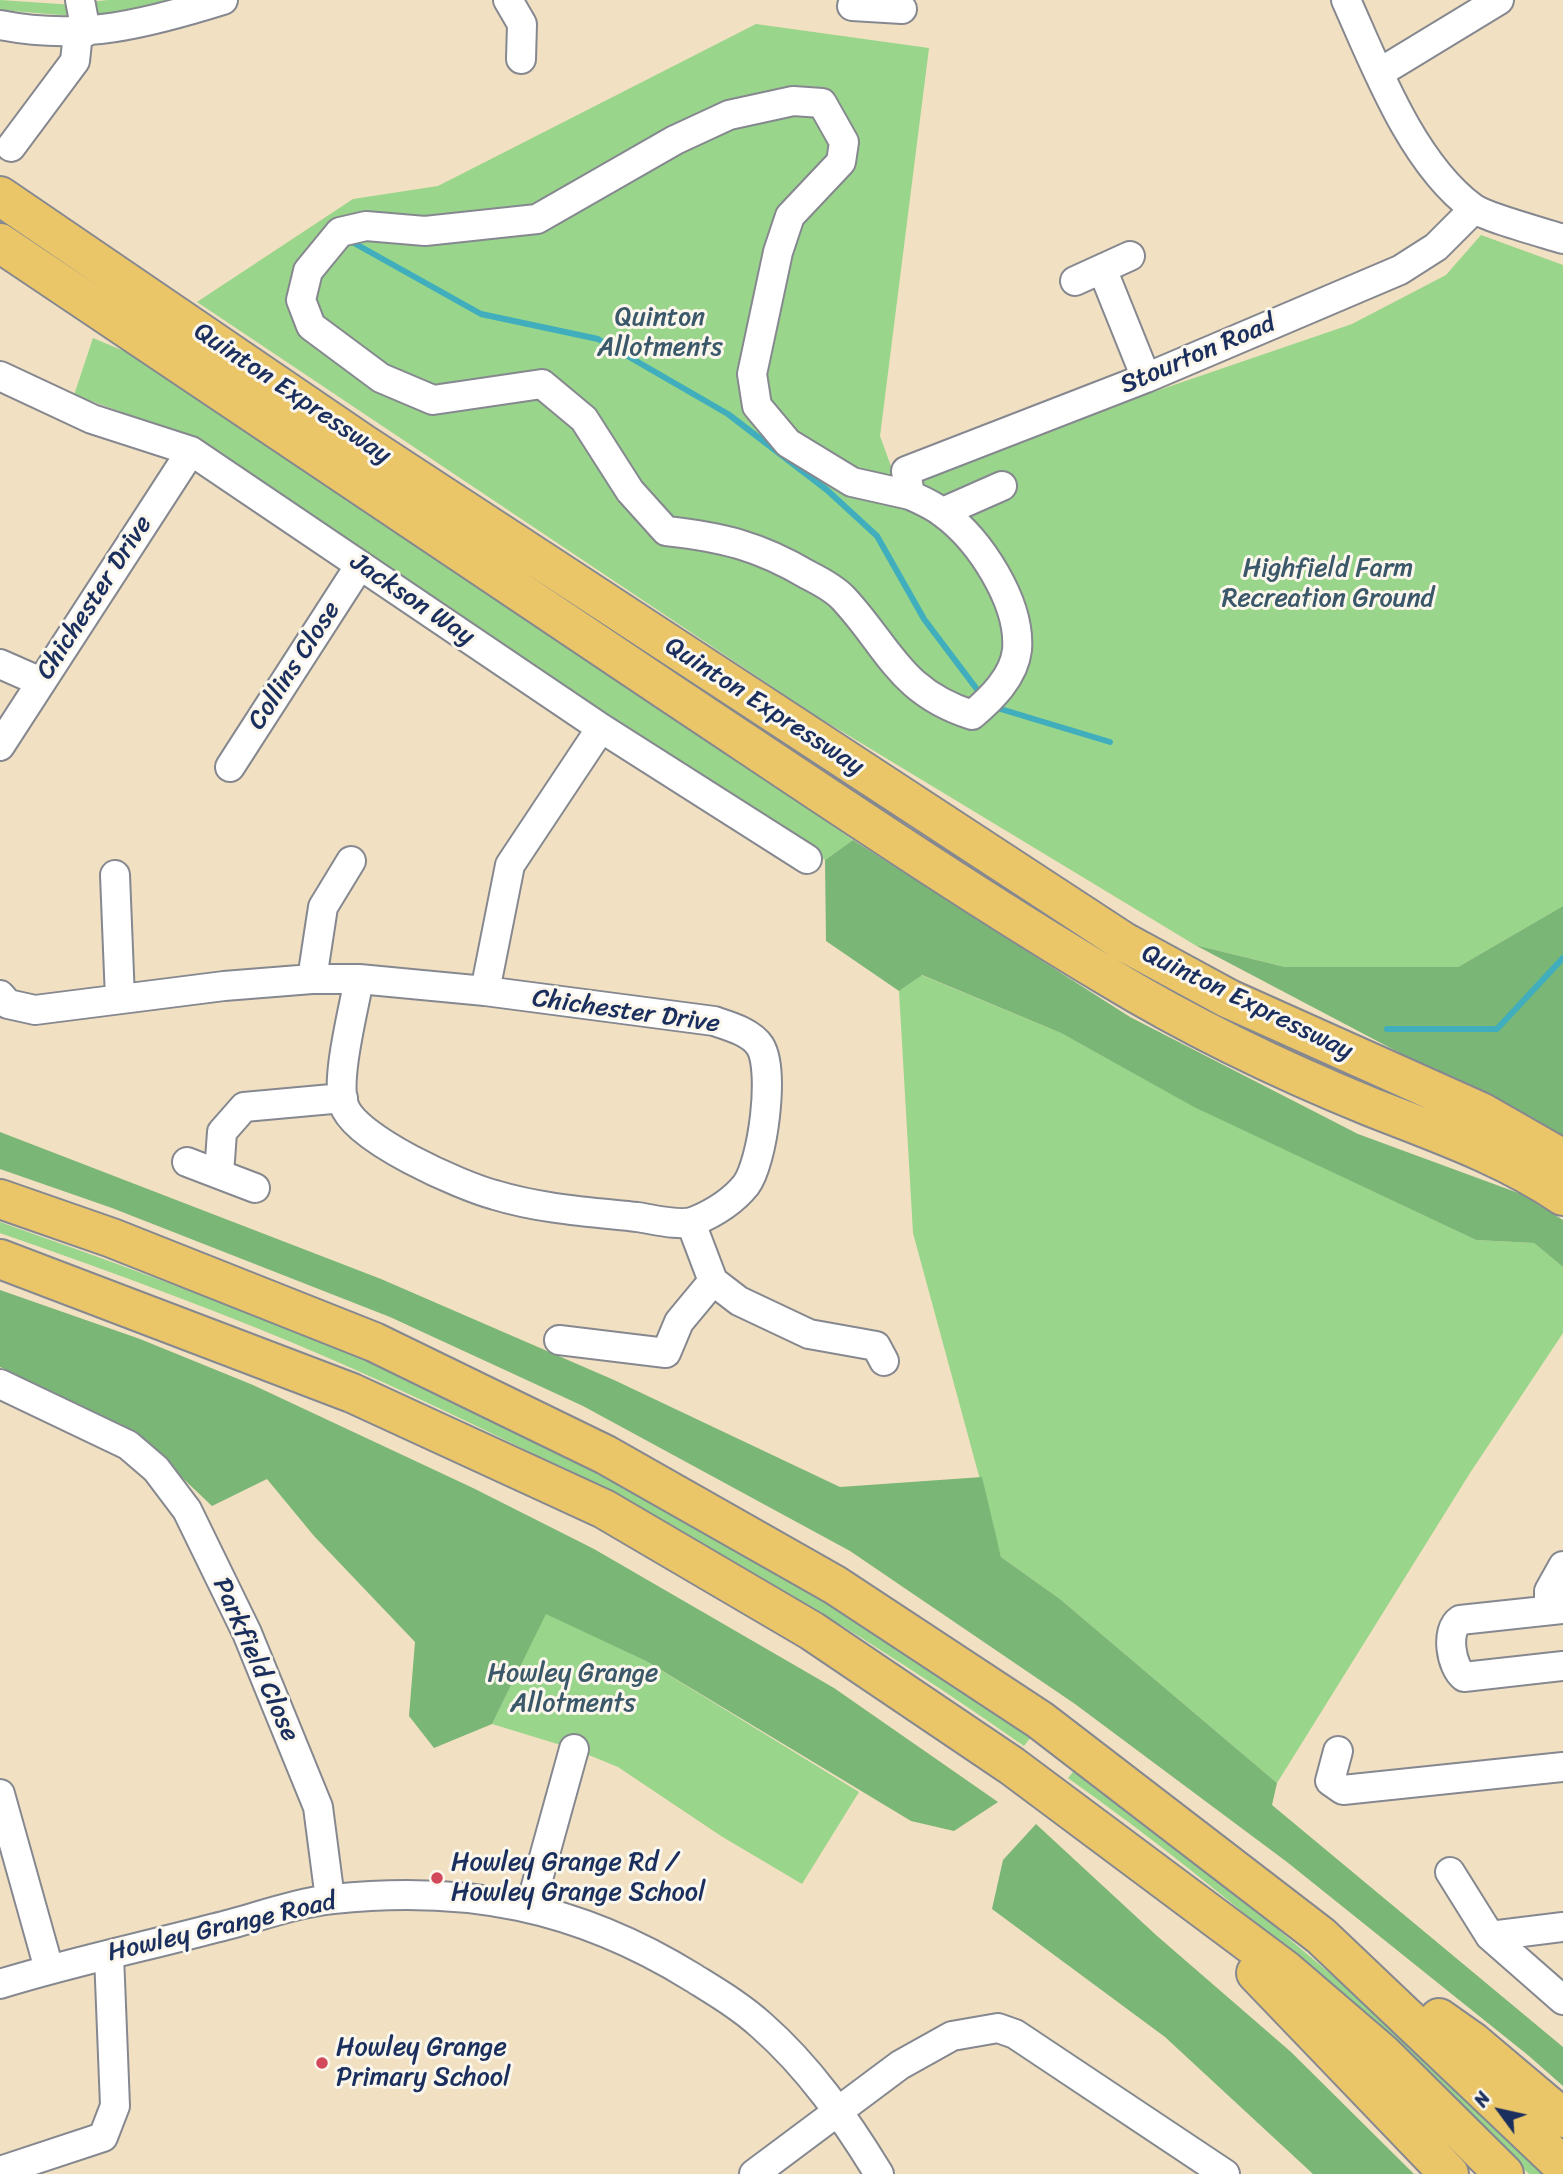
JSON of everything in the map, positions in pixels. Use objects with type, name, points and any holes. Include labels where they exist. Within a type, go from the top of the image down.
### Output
[{"type":"highway","name":"Quinton Expressway","points":[[0,196],[362,443],[1124,942],[1229,999],[1481,1112],[1563,1159]]},
{"type":"highway","name":"Quinton Expressway","points":[[0,243],[890,838],[1099,971],[1174,1015],[1239,1048],[1372,1107],[1438,1131],[1498,1159],[1563,1196]]},
{"type":"highway","points":[[0,1199],[112,1238],[374,1342],[607,1455],[835,1585],[1040,1720],[1321,1936],[1473,2042],[1563,2118]]},
{"type":"highway","points":[[0,1259],[352,1393],[604,1509],[812,1631],[1012,1766],[1160,1873],[1284,1969],[1383,2054],[1504,2174]]},
{"type":"highway","points":[[1160,1873],[1449,2174]]},
{"type":"highway","points":[[1321,1936],[1563,2166]]},
{"type":"street","points":[[11,148],[75,61],[82,32],[80,0]]},
{"type":"street","points":[[0,25],[82,32],[128,27],[223,0]]},
{"type":"street","points":[[508,0],[522,24],[521,59]]},
{"type":"street","points":[[1346,0],[1379,74],[1420,148],[1442,178],[1474,209],[1563,239]]},
{"type":"street","points":[[1379,74],[1499,0]]},
{"type":"street","points":[[793,101],[822,103],[844,142],[841,162],[790,216],[778,252],[752,374],[757,405],[788,443],[852,482],[908,483],[943,512],[976,545],[1009,600],[1017,651],[999,691],[972,715],[944,706],[904,677],[842,597],[821,582],[771,553],[709,535],[666,531],[630,491],[584,419],[542,384],[433,400],[381,378],[311,326],[301,300],[309,271],[340,232],[366,226],[425,231],[537,219],[675,140],[730,115],[793,101]]},
{"type":"street","name":"Stourton Road","points":[[908,483],[1146,377],[1400,270],[1436,247],[1474,209]]},
{"type":"street","points":[[1075,281],[1103,271],[1130,256]]},
{"type":"street","points":[[1103,271],[1146,377]]},
{"type":"street","name":"Jackson Way","points":[[0,376],[92,419],[191,450],[601,728],[807,859]]},
{"type":"street","name":"Chichester Drive","points":[[0,746],[191,450]]},
{"type":"street","points":[[943,512],[1002,486]]},
{"type":"street","name":"Collins Close","points":[[230,767],[360,565]]},
{"type":"street","points":[[0,664],[41,682]]},
{"type":"street","points":[[485,991],[510,865],[601,728]]},
{"type":"street","points":[[312,979],[323,907],[351,861]]},
{"type":"street","points":[[116,875],[120,999]]},
{"type":"street","name":"Chichester Drive","points":[[0,995],[8,1004],[35,1010],[312,979],[359,979],[485,991],[714,1021],[743,1032],[760,1045],[769,1075],[760,1143],[747,1183],[726,1205],[691,1223]]},
{"type":"street","points":[[359,979],[342,1082],[343,1098],[355,1125],[394,1151],[495,1195],[566,1209],[691,1223],[713,1281],[739,1301],[809,1334],[876,1346],[884,1361]]},
{"type":"street","points":[[219,1174],[222,1132],[244,1107],[343,1098]]},
{"type":"street","points":[[187,1161],[256,1188]]},
{"type":"street","points":[[559,1340],[666,1353],[679,1322],[713,1281]]},
{"type":"street","name":"Parkfield Close","points":[[0,1384],[128,1445],[156,1469],[187,1510],[247,1633],[318,1807],[330,1899]]},
{"type":"street","points":[[1563,1566],[1549,1591],[1556,1609],[1460,1620],[1451,1634],[1455,1667],[1464,1677],[1563,1667]]},
{"type":"street","points":[[530,1908],[574,1749]]},
{"type":"street","points":[[1338,1751],[1330,1781],[1343,1790],[1563,1766]]},
{"type":"street","points":[[0,1794],[49,1969]]},
{"type":"street","points":[[1450,1872],[1490,1936],[1563,2000]]},
{"type":"street","name":"Howley Grange Road","points":[[0,1984],[49,1969],[330,1899],[453,1895],[530,1908],[592,1927],[654,1954],[727,1999],[785,2048],[839,2111],[879,2174]]},
{"type":"street","points":[[1490,1936],[1563,1927]]},
{"type":"street","points":[[0,2171],[103,2137],[115,2106],[110,1955]]},
{"type":"street","points":[[754,2174],[900,2065],[951,2036],[998,2028],[1015,2035],[1225,2174]]},
{"type":"green space","points":[[0,0],[74,5],[73,16],[0,10]]},
{"type":"green space","points":[[180,0],[94,16],[90,2]]},
{"type":"green space","points":[[756,24],[929,48],[880,436],[896,480],[1352,324],[1446,275],[1481,235],[1563,265],[1563,906],[1458,967],[1285,967],[1195,945],[813,714],[197,302],[353,199],[438,186]]},
{"type":"green space","points":[[93,338],[169,370],[615,673],[853,840],[825,860],[317,518],[178,432],[74,395]]},
{"type":"green space","points":[[853,840],[1130,1017],[1358,1134],[1521,1194],[1563,1220],[1563,1267],[1534,1243],[1476,1240],[1194,1107],[1061,1033],[922,975],[899,991],[826,941],[825,860]]},
{"type":"green space","points":[[1563,906],[1563,1139],[1195,945],[1285,967],[1458,967]]},
{"type":"green space","points":[[921,975],[1061,1033],[1195,1107],[1476,1240],[1534,1243],[1563,1267],[1563,1333],[1470,1473],[1277,1783],[1060,1599],[1001,1557],[913,1233],[899,991]]},
{"type":"green space","points":[[0,1132],[381,1279],[614,1380],[840,1487],[982,1477],[1001,1557],[1060,1599],[1277,1783],[1272,1805],[1563,2047],[1563,2086],[1287,1862],[1075,1704],[850,1551],[583,1406],[390,1317],[112,1208],[0,1169]]},
{"type":"green space","points":[[0,1222],[302,1334],[451,1398],[523,1433],[689,1521],[843,1611],[1031,1737],[1024,1746],[861,1637],[777,1586],[518,1446],[340,1363],[256,1328],[0,1233]]},
{"type":"green space","points":[[0,1290],[140,1339],[253,1385],[473,1488],[594,1549],[834,1688],[998,1802],[954,1831],[911,1821],[646,1661],[546,1614],[492,1724],[434,1748],[409,1716],[415,1642],[314,1536],[267,1479],[212,1506],[133,1431],[0,1367]]},
{"type":"green space","name":"Howley Grange Allotments","points":[[546,1613],[646,1661],[859,1792],[802,1884],[721,1836],[618,1767],[574,1749],[492,1724]]},
{"type":"green space","points":[[1076,1768],[1189,1854],[1359,1998],[1544,2174],[1529,2174],[1420,2068],[1307,1966],[1190,1869],[1068,1778]]},
{"type":"green space","points":[[1036,1824],[1156,1935],[1291,2052],[1414,2174],[1313,2174],[1165,2037],[992,1909],[1003,1860]]},
{"type":"waterway","points":[[354,243],[481,314],[598,339],[728,414],[827,490],[877,536],[924,619],[982,696]]},
{"type":"waterway","points":[[994,707],[1110,742]]},
{"type":"waterway","points":[[1387,1029],[1497,1029],[1563,958]]},
{"type":"place","name":"Howley Grange Rd / Howley Grange School","points":[[437,1878]]},
{"type":"place","name":"Howley Grange Primary School","points":[[322,2063]]},
{"type":"park label","name":"Quinton Allotments","points":[[660,333]]},
{"type":"park label","name":"Highfield Farm Recreation Ground","points":[[1328,584]]}]
